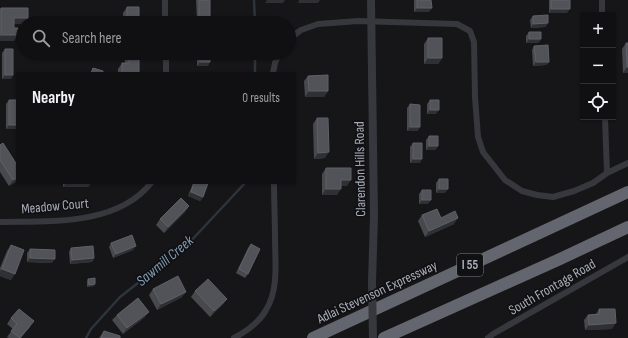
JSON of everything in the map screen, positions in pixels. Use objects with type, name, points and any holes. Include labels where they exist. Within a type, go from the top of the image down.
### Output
[{"type":"highway","name":"Adlai Stevenson Expressway","points":[[313,338],[628,192]]},
{"type":"highway","name":"I 55","points":[[384,338],[628,227]]},
{"type":"street","points":[[164,0],[165,16]]},
{"type":"street","name":"Clarendon Hills Road","points":[[371,0],[374,216],[372,282],[373,338]]},
{"type":"street","points":[[602,0],[602,12]]},
{"type":"street","points":[[296,34],[301,30],[318,24],[371,21],[457,24],[470,31],[474,42],[475,97],[478,137],[483,152],[505,180],[522,191],[553,197],[593,183],[606,173],[628,163]]},
{"type":"street","points":[[166,60],[166,72]]},
{"type":"street","points":[[273,72],[276,60]]},
{"type":"street","points":[[605,120],[606,173]]},
{"type":"street","name":"Meadow Court","points":[[0,222],[63,220],[98,215],[132,200],[145,191],[150,184]]},
{"type":"street","points":[[234,338],[244,333],[260,319],[267,310],[274,291],[274,184]]},
{"type":"street","name":"South Frontage Road","points":[[488,338],[628,257]]},
{"type":"building","points":[[199,0],[210,0],[210,16],[199,16]]},
{"type":"building","points":[[417,0],[431,0],[432,8],[417,8]]},
{"type":"building","points":[[551,0],[570,0],[570,9],[551,9]]},
{"type":"building","points":[[127,7],[139,7],[139,16],[127,16]]},
{"type":"building","points":[[1,8],[28,8],[28,16],[16,16],[16,18],[14,18],[16,35],[1,35]]},
{"type":"building","points":[[548,15],[548,23],[533,24],[533,16]]},
{"type":"building","points":[[529,32],[541,32],[541,39],[529,39]]},
{"type":"building","points":[[428,38],[442,38],[442,58],[428,58]]},
{"type":"building","points":[[626,43],[628,43],[628,67],[627,67]]},
{"type":"building","points":[[548,45],[549,62],[536,62],[534,46]]},
{"type":"building","points":[[5,49],[13,49],[13,75],[5,75]]},
{"type":"building","points":[[129,60],[139,60],[139,72],[122,72],[122,63],[129,63]]},
{"type":"building","points":[[200,60],[210,60],[210,62],[200,62]]},
{"type":"building","points":[[93,68],[103,71],[103,72],[91,72]]},
{"type":"building","points":[[328,75],[328,91],[309,91],[308,76]]},
{"type":"building","points":[[9,100],[16,100],[16,125],[9,125]]},
{"type":"building","points":[[430,100],[439,100],[439,110],[430,110]]},
{"type":"building","points":[[410,104],[420,105],[420,127],[410,127]]},
{"type":"building","points":[[317,118],[328,118],[329,152],[318,153]]},
{"type":"building","points":[[429,136],[438,136],[438,146],[429,146]]},
{"type":"building","points":[[3,143],[16,163],[16,178],[13,180],[0,160],[0,145]]},
{"type":"building","points":[[413,143],[422,143],[422,159],[413,159]]},
{"type":"building","points":[[326,168],[351,168],[351,180],[341,180],[341,189],[326,189]]},
{"type":"building","points":[[439,179],[448,179],[448,189],[439,189]]},
{"type":"building","points":[[194,184],[208,184],[203,197],[191,192]]},
{"type":"building","points":[[422,190],[431,190],[431,200],[422,200]]},
{"type":"building","points":[[181,198],[189,206],[168,227],[160,219]]},
{"type":"building","points":[[437,209],[441,218],[455,211],[458,218],[429,231],[422,215]]},
{"type":"building","points":[[132,235],[136,246],[116,254],[111,243]]},
{"type":"building","points":[[251,244],[260,249],[248,274],[239,269]]},
{"type":"building","points":[[11,245],[24,250],[15,274],[2,269]]},
{"type":"building","points":[[93,246],[94,258],[72,260],[71,248]]},
{"type":"building","points":[[30,249],[55,250],[55,259],[30,258]]},
{"type":"building","points":[[178,276],[186,292],[161,304],[153,289]]},
{"type":"building","points":[[95,278],[95,284],[89,285],[88,279]]},
{"type":"building","points":[[208,279],[227,299],[214,311],[195,291]]},
{"type":"building","points":[[138,298],[149,312],[127,328],[117,315]]},
{"type":"building","points":[[19,309],[34,321],[20,338],[11,331],[17,324],[11,318]]},
{"type":"building","points":[[599,309],[615,309],[616,323],[589,325],[588,315],[600,314]]},
{"type":"building","points":[[104,331],[120,336],[120,338],[101,338]]},
{"type":"waterway","name":"Sawmill Creek","points":[[254,0],[255,16]]},
{"type":"waterway","name":"Sawmill Creek","points":[[255,60],[255,72]]},
{"type":"waterway","name":"Sawmill Creek","points":[[86,338],[91,329],[120,297],[189,243],[244,184]]}]
